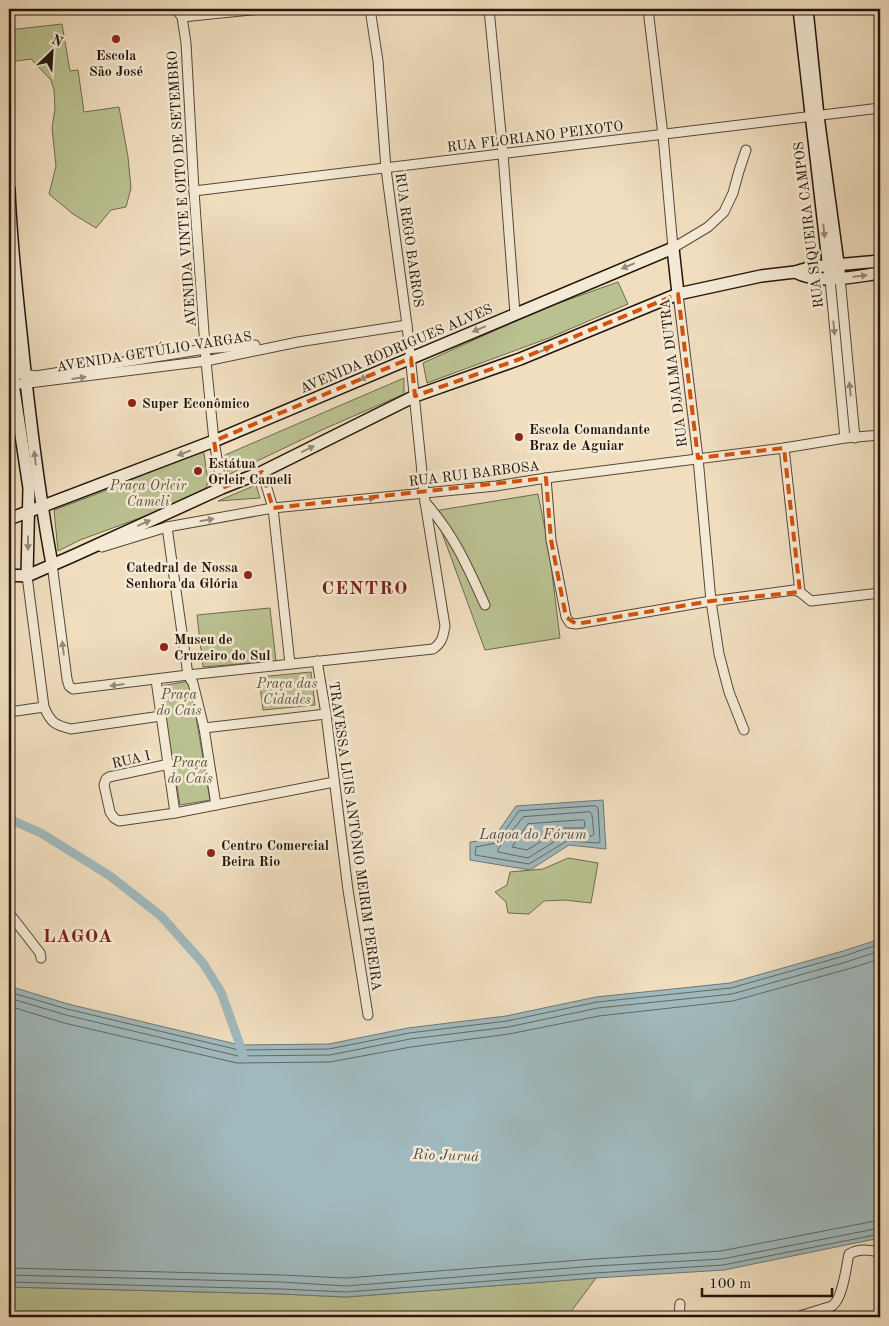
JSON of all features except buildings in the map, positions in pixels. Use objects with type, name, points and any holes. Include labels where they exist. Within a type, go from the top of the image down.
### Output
[{"type":"street","name":"AVENIDA VINTE E OITO DE SETEMBRO","points":[[176,9],[182,17],[186,43],[205,349],[214,441],[222,488]]},
{"type":"street","points":[[182,17],[260,9]]},
{"type":"street","name":"RUA REGO BARROS","points":[[317,661],[433,649],[443,638],[445,626],[425,497],[416,396],[386,169],[378,61],[370,9]]},
{"type":"street","points":[[489,9],[503,154],[515,314]]},
{"type":"street","name":"RUA DJALMA DUTRA","points":[[648,9],[663,135],[678,294],[698,458],[711,601],[719,654],[729,692],[744,730]]},
{"type":"street","name":"RUA SIQUEIRA CAMPOS","points":[[799,9],[805,29],[814,116],[855,438]]},
{"type":"street","name":"RUA SIQUEIRA CAMPOS","points":[[805,29],[807,9]]},
{"type":"street","name":"RUA FLORIANO PEIXOTO","points":[[194,191],[880,108]]},
{"type":"street","name":"AVENIDA RODRIGUES ALVES","points":[[9,519],[28,510],[42,507],[214,441],[673,248],[703,231],[724,212],[734,193],[746,150]]},
{"type":"street","points":[[9,189],[16,379],[52,564],[69,686],[78,690],[188,675],[317,661]]},
{"type":"street","points":[[9,575],[27,576],[52,564],[76,556],[222,488],[262,472],[416,396],[520,359],[678,294],[761,276],[795,272],[801,269],[880,261]]},
{"type":"street","points":[[795,272],[814,278],[835,279],[880,273]]},
{"type":"street","name":"RUA SIQUEIRA CAMPOS","points":[[835,279],[845,438]]},
{"type":"street","points":[[9,310],[29,488],[27,576],[44,707],[49,719],[58,726],[71,729],[161,716]]},
{"type":"street","name":"AVENIDA GETÚLIO VARGAS","points":[[16,379],[206,361],[298,342],[407,325]]},
{"type":"street","name":"AVENIDA GETÚLIO VARGAS","points":[[16,379],[205,349],[298,342]]},
{"type":"street","name":"RUA RUI BARBOSA","points":[[76,556],[167,527],[273,508],[425,497],[546,478],[880,435]]},
{"type":"street","points":[[784,448],[800,592]]},
{"type":"street","points":[[262,472],[273,508],[290,664]]},
{"type":"street","points":[[546,478],[552,548],[566,616],[570,623],[576,624],[711,601],[794,590],[812,601],[880,593]]},
{"type":"street","points":[[425,497],[458,545],[484,605]]},
{"type":"street","points":[[167,527],[188,675],[193,683],[204,728],[216,805]]},
{"type":"street","name":"TRAVESSA LUIS ANTÔNIO MEIRIM PEREIRA","points":[[317,661],[326,714],[348,890],[368,1015]]},
{"type":"street","points":[[156,680],[175,813],[334,782]]},
{"type":"street","points":[[9,712],[44,707]]},
{"type":"street","points":[[204,728],[326,714]]},
{"type":"street","name":"RUA I","points":[[169,764],[106,779],[104,785],[111,814],[120,821],[175,813]]},
{"type":"street","points":[[9,913],[40,953],[41,958]]},
{"type":"street","points":[[796,1317],[836,1304],[849,1254],[856,1250],[865,1249],[880,1252]]},
{"type":"street","points":[[679,1317],[680,1304]]},
{"type":"street","points":[[535,1317],[555,1317]]},
{"type":"highlighted area","points":[[678,294],[698,458],[784,448],[800,592],[711,601],[576,624],[566,617],[551,540],[546,478],[273,508],[262,472],[222,488],[214,441],[411,358],[415,396],[520,359]]},
{"type":"green space","points":[[62,24],[70,71],[78,70],[84,112],[119,107],[128,157],[131,188],[126,207],[111,210],[96,228],[73,214],[49,194],[56,166],[52,128],[55,108],[54,90],[51,80],[31,59],[9,62],[9,30]]},
{"type":"green space","points":[[618,282],[628,304],[549,338],[427,383],[423,363],[542,309]]},
{"type":"green space","points":[[404,378],[404,394],[324,429],[228,475],[225,455]]},
{"type":"green space","name":"Praça Orleir Cameli","points":[[199,451],[204,453],[208,482],[206,488],[156,512],[80,540],[58,551],[54,510]]},
{"type":"green space","points":[[256,485],[260,498],[218,501]]},
{"type":"green space","points":[[538,494],[549,549],[560,638],[485,650],[434,511]]},
{"type":"green space","points":[[270,608],[276,661],[203,667],[197,615]]},
{"type":"green space","name":"Praça das Cidades","points":[[311,672],[315,705],[263,710],[259,677]]},
{"type":"green space","points":[[190,681],[210,800],[180,805],[160,686]]},
{"type":"green space","points":[[568,858],[598,863],[591,903],[564,900],[544,901],[529,914],[508,913],[506,902],[495,892],[507,885],[510,872],[543,869]]},
{"type":"green space","points":[[596,1278],[567,1317],[536,1313],[524,1317],[9,1317],[9,1287],[346,1297]]},
{"type":"water","name":"Lagoa do Fórum","points":[[603,800],[606,849],[569,845],[530,870],[470,860],[470,842],[493,839],[516,806]]},
{"type":"water","name":"Rio Juruá","points":[[880,939],[880,1238],[724,1270],[346,1297],[9,1287],[9,986],[68,1004],[240,1045],[329,1044],[408,1028],[506,1016],[596,997],[730,983]]},
{"type":"waterway","points":[[9,819],[41,833],[110,876],[161,916],[203,963],[221,992],[243,1057]]},
{"type":"place","name":"Escola São José","points":[[116,39]]},
{"type":"place","name":"Super Econômico","points":[[132,403]]},
{"type":"place","name":"Escola Comandante Braz de Aguiar","points":[[519,437]]},
{"type":"place","name":"Estátua Orleir Cameli","points":[[198,471]]},
{"type":"place","name":"Catedral de Nossa Senhora da Glória","points":[[248,575]]},
{"type":"place","name":"Museu de Cruzeiro do Sul","points":[[164,647]]},
{"type":"place","name":"Centro Comercial Beira Rio","points":[[211,853]]},
{"type":"district","name":"CENTRO","points":[[365,587]]},
{"type":"district","name":"LAGOA","points":[[78,935]]},
{"type":"park label","name":"Praça do Cais","points":[[179,702]]},
{"type":"park label","name":"Praça do Caís","points":[[190,770]]}]
